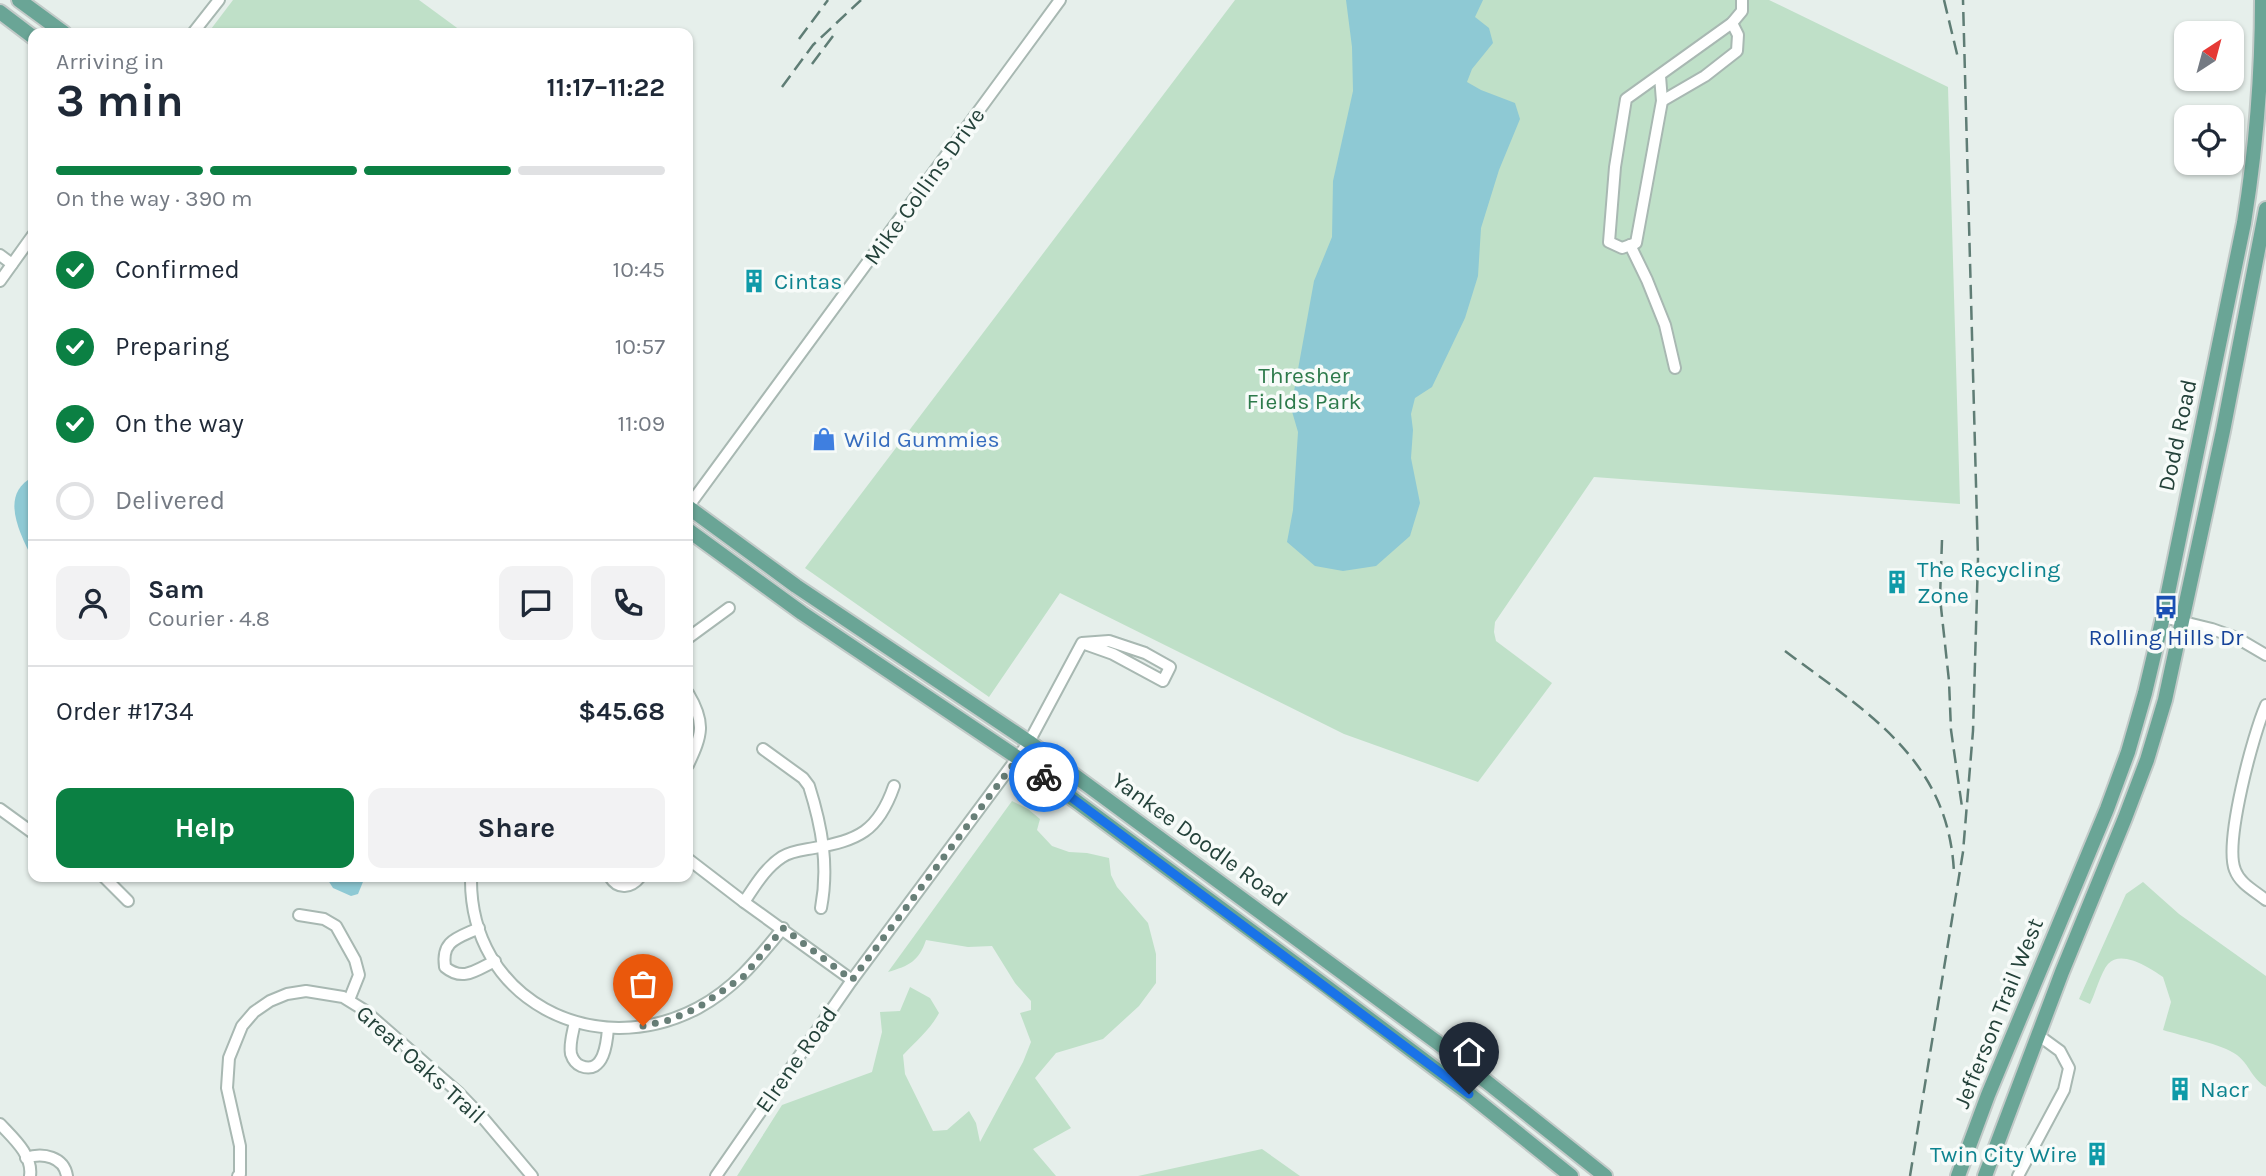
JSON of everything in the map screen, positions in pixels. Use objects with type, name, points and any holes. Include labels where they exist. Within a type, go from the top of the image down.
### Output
[{"type":"main road","points":[[19,0],[57,28]]},
{"type":"main road","name":"Dodd Road","points":[[2082,868],[2128,752],[2145,693],[2260,150],[2262,0]]},
{"type":"main road","points":[[0,12],[28,33]]},
{"type":"main road","name":"Dodd Road","points":[[2062,972],[2147,760],[2165,699],[2266,209]]},
{"type":"main road","name":"Yankee Doodle Road","points":[[693,511],[796,586],[1029,742],[1438,1043],[1605,1176]]},
{"type":"main road","points":[[693,525],[796,586]]},
{"type":"main road","name":"Yankee Doodle Road","points":[[693,534],[802,613],[1018,758],[1382,1028],[1571,1176]]},
{"type":"main road","name":"Jefferson Trail West","points":[[1958,1176],[2082,868]]},
{"type":"main road","name":"Jefferson Trail West","points":[[1984,1176],[2062,972]]},
{"type":"main road","points":[[2026,1004],[2033,1012],[2038,1035]]},
{"type":"main road","points":[[1382,1028],[1389,1026],[1508,1114],[1521,1120],[1530,1116]]},
{"type":"main road","points":[[1531,1144],[1536,1139],[1546,1142],[1593,1176]]},
{"type":"street","points":[[197,28],[219,0]]},
{"type":"street","name":"Mike Collins Drive","points":[[693,500],[1060,0]]},
{"type":"street","points":[[1660,76],[1662,101],[1636,243],[1622,248],[1609,242],[1615,167],[1626,99],[1732,23],[1742,11],[1742,0]]},
{"type":"street","points":[[1662,101],[1705,76],[1737,51],[1738,35],[1732,23]]},
{"type":"street","points":[[0,281],[28,242]]},
{"type":"street","points":[[1630,245],[1665,325],[1675,368]]},
{"type":"street","points":[[0,256],[12,264]]},
{"type":"street","points":[[693,634],[729,608]]},
{"type":"street","points":[[2163,617],[2212,629],[2237,638],[2266,654]]},
{"type":"street","points":[[1109,640],[1145,653],[1170,667],[1163,681],[1114,654],[1082,643],[1109,640]]},
{"type":"street","name":"Elrene Road","points":[[716,1176],[852,980],[1029,742],[1082,643]]},
{"type":"street","points":[[693,702],[698,710],[700,739],[693,754]]},
{"type":"street","points":[[2266,705],[2248,759],[2231,853],[2236,874],[2243,883],[2266,900]]},
{"type":"street","points":[[763,750],[803,778],[809,786],[823,846],[826,882],[821,908]]},
{"type":"street","points":[[744,902],[768,868],[785,855],[856,838],[873,825],[888,804],[894,786]]},
{"type":"street","points":[[0,809],[28,829]]},
{"type":"street","points":[[693,863],[852,980]]},
{"type":"street","points":[[109,882],[128,901]]},
{"type":"street","points":[[471,882],[479,928],[486,947],[505,977],[530,1000],[559,1017],[608,1028],[643,1026],[670,1020],[699,1007],[744,976],[783,928]]},
{"type":"street","points":[[615,882],[621,887],[630,886],[634,882]]},
{"type":"street","points":[[299,915],[324,919],[337,926],[355,960],[359,975],[349,1000]]},
{"type":"street","points":[[479,928],[448,943],[443,954],[445,967],[452,974],[463,976],[495,961]]},
{"type":"street","name":"Great Oaks Trail","points":[[239,1175],[240,1146],[227,1088],[229,1058],[242,1026],[254,1012],[270,1001],[306,990],[343,997],[364,1010],[428,1069],[459,1093],[532,1176]]},
{"type":"street","points":[[575,1021],[570,1052],[574,1061],[581,1066],[591,1068],[603,1056],[608,1028]]},
{"type":"street","points":[[2018,1176],[2064,1090],[2069,1068],[2060,1051],[2038,1035]]},
{"type":"street","points":[[0,1124],[21,1147],[31,1168],[30,1176]]},
{"type":"street","points":[[26,1158],[34,1155],[60,1160],[66,1167],[67,1176]]},
{"type":"green space","points":[[233,0],[419,0],[457,28],[212,28]]},
{"type":"green space","name":"Thresher Fields Park","points":[[1235,0],[1769,0],[1948,87],[1960,504],[1594,477],[1495,622],[1496,641],[1552,683],[1478,782],[1344,734],[1060,593],[989,697],[805,568]]},
{"type":"green space","points":[[1012,801],[1040,819],[1037,830],[1052,846],[1069,852],[1109,858],[1111,875],[1117,887],[1148,923],[1156,954],[1156,983],[1139,1006],[1103,1039],[1056,1053],[1035,1078],[1071,1128],[1033,1149],[1056,1176],[737,1176],[782,1105],[872,1072],[882,1032],[880,1012],[900,1011],[910,987],[930,998],[939,1013],[903,1055],[905,1074],[933,1131],[947,1130],[969,1111],[976,1123],[980,1142],[1031,1042],[1020,1013],[1031,1010],[1031,1001],[1015,983],[992,946],[968,947],[926,940],[912,962],[888,972]]},
{"type":"green space","points":[[2143,882],[2179,914],[2266,976],[2266,1087],[2237,1055],[2230,1051],[2163,1030],[2171,1002],[2163,977],[2144,965],[2128,959],[2114,960],[2105,968],[2090,1004],[2079,999],[2126,894]]},
{"type":"green space","points":[[1262,1149],[1300,1176],[1138,1176]]},
{"type":"water","points":[[1346,0],[1483,0],[1475,17],[1489,28],[1493,43],[1472,69],[1467,82],[1515,103],[1520,119],[1499,170],[1481,228],[1478,276],[1465,318],[1432,387],[1415,398],[1411,414],[1411,458],[1420,503],[1410,536],[1376,566],[1343,571],[1315,566],[1287,542],[1293,510],[1298,432],[1291,408],[1314,281],[1332,237],[1333,181],[1353,91],[1352,47]]},
{"type":"water","points":[[28,480],[28,550],[15,514],[17,493]]},
{"type":"water","points":[[329,882],[363,882],[358,894],[351,896],[333,888]]},
{"type":"railway","points":[[799,39],[828,0]]},
{"type":"railway","points":[[782,87],[813,45],[861,0]]},
{"type":"railway","points":[[1944,0],[1958,58]]},
{"type":"railway","points":[[1910,1176],[1963,852],[1973,731],[1978,559],[1963,0]]},
{"type":"railway","points":[[812,64],[833,36]]},
{"type":"railway","points":[[1942,540],[1940,598],[1951,730],[1962,807]]},
{"type":"railway","points":[[1785,651],[1873,718],[1898,742],[1920,769],[1937,799],[1949,833],[1954,873]]},
{"type":"way so far","points":[[643,1026],[670,1020],[699,1007],[744,976],[783,928],[852,980],[1018,758],[1044,777]]},
{"type":"place","name":"Cintas","points":[[754,281]]},
{"type":"place","name":"Wild Gummies","points":[[824,439]]},
{"type":"place","name":"The Recycling Zone","points":[[1897,582]]},
{"type":"place","name":"Rolling Hills Dr","points":[[2166,607]]},
{"type":"place","name":"Nacr","points":[[2180,1089]]},
{"type":"place","name":"Twin City Wire","points":[[2097,1154]]},
{"type":"route","points":[[1044,777],[1469,1094]]}]
